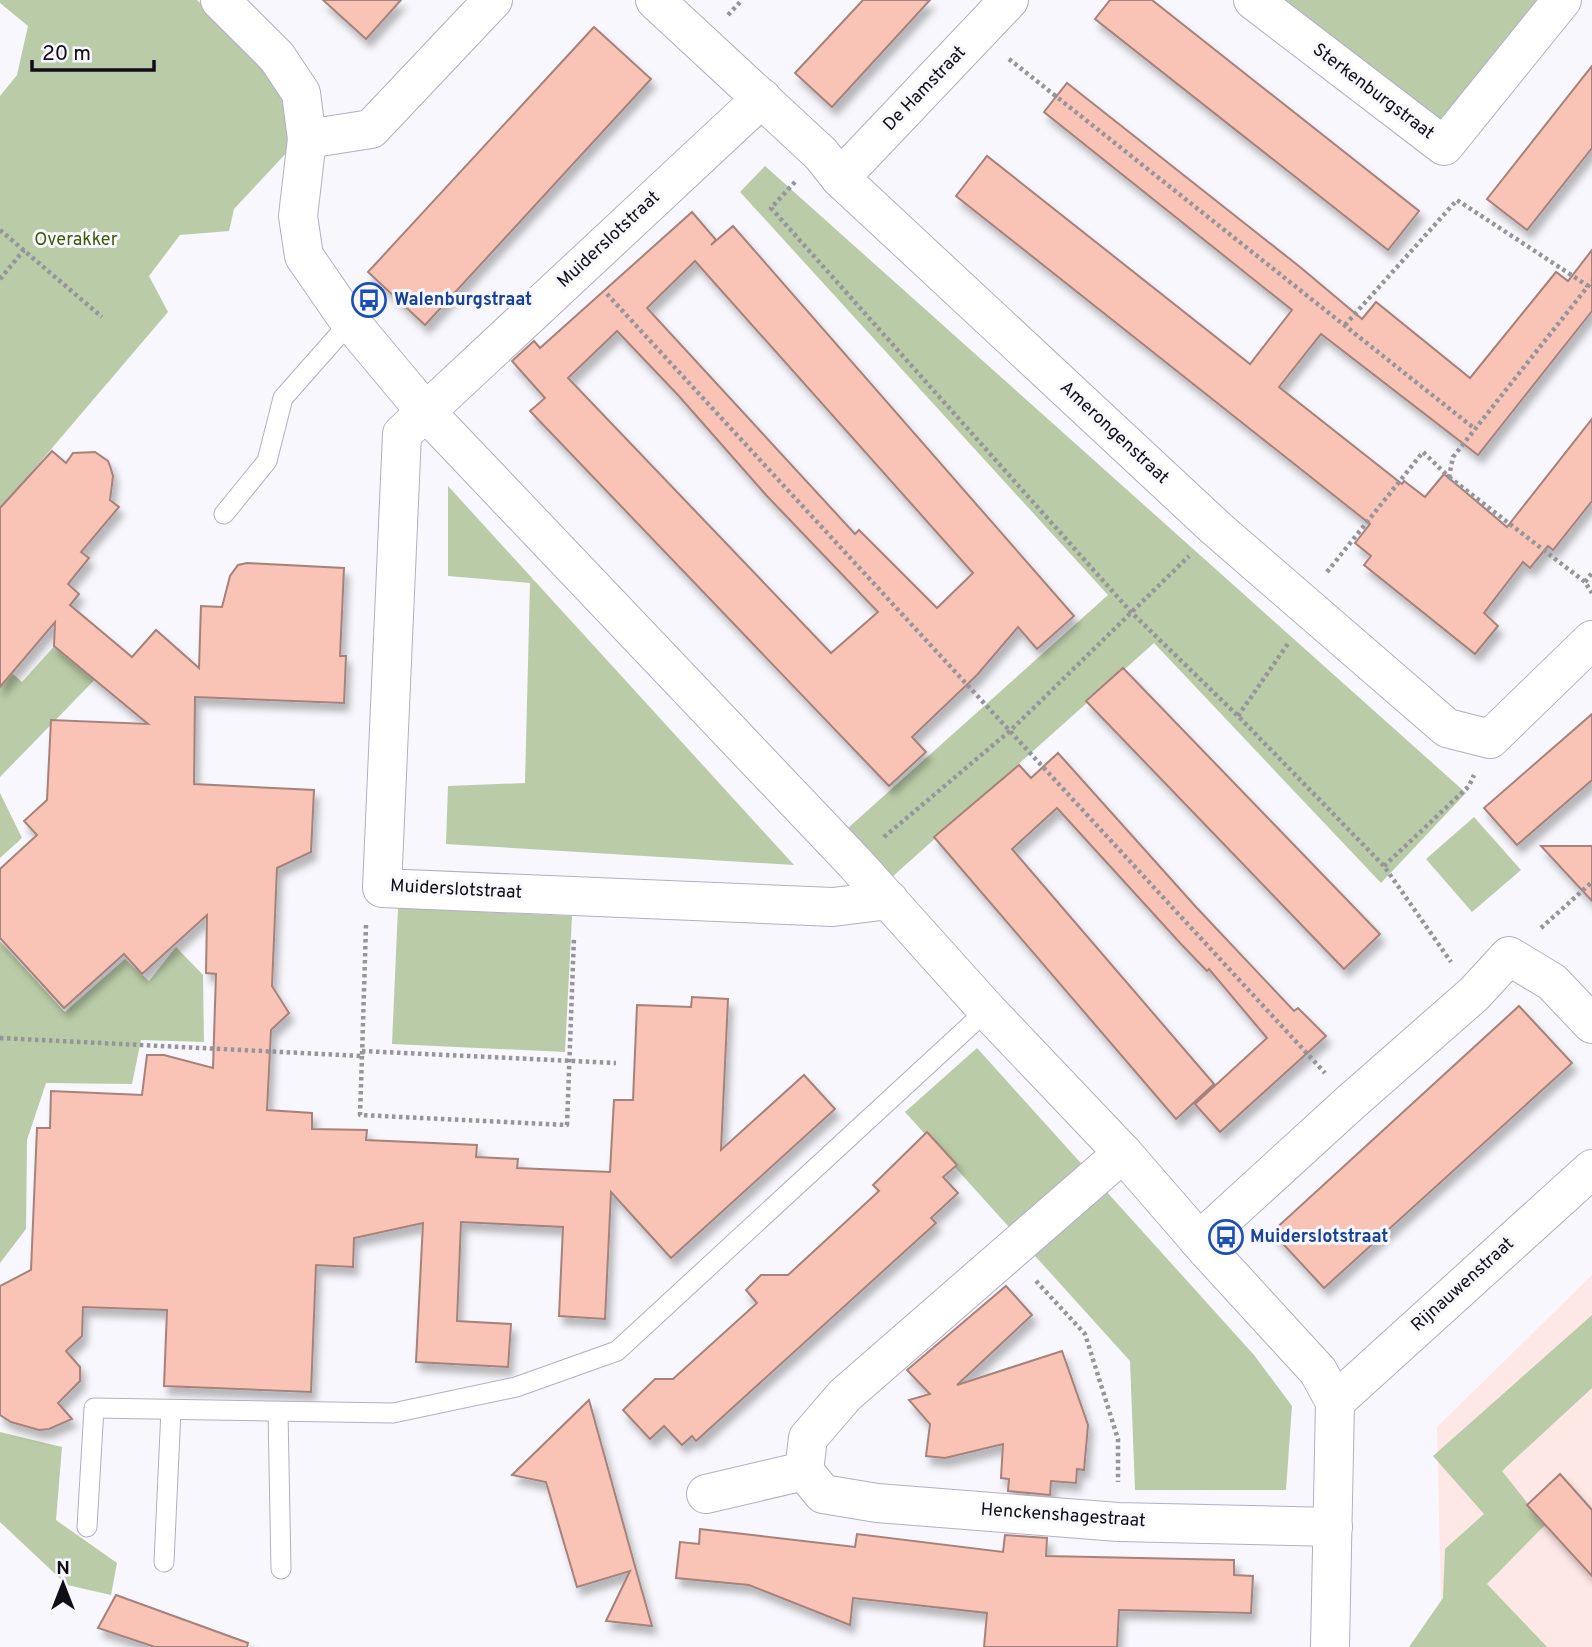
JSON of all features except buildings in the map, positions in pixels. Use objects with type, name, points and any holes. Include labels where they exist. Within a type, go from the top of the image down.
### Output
[{"type":"street","points":[[307,138],[371,129],[493,0]]},
{"type":"street","name":"Amerongenstraat","points":[[655,0],[1217,529],[1447,729],[1490,739]]},
{"type":"street","name":"De Hamstraat","points":[[830,166],[978,34],[1009,0]]},
{"type":"street","name":"Sterkenburgstraat","points":[[1253,0],[1444,146],[1562,0]]},
{"type":"street","points":[[227,2],[277,57],[301,93],[307,138],[298,216],[304,256],[351,321],[425,411],[854,862],[987,1010],[1123,1153],[1318,1371],[1335,1402],[1330,1647]]},
{"type":"street","name":"Muiderslotstraat","points":[[762,98],[402,434],[382,888],[833,907],[889,900]]},
{"type":"street","points":[[1490,739],[1592,640]]},
{"type":"street","points":[[1199,1241],[1474,994],[1509,956],[1552,982],[1592,1024]]},
{"type":"street","points":[[706,1494],[804,1471],[808,1438],[845,1395],[1123,1153]]},
{"type":"street","name":"Rijnauwenstraat","points":[[1335,1402],[1592,1169]]},
{"type":"street","name":"Henckenshagestraat","points":[[804,1471],[823,1494],[877,1503],[1118,1522],[1333,1527]]},
{"type":"lane","points":[[224,514],[267,461],[283,398],[351,321]]},
{"type":"lane","points":[[87,1527],[94,1408],[393,1413],[516,1387],[617,1350],[987,1010]]},
{"type":"lane","points":[[164,1562],[171,1410]]},
{"type":"lane","points":[[278,1412],[281,1569]]},
{"type":"path","points":[[978,34],[1475,429]]},
{"type":"path","points":[[830,166],[771,208],[1131,612],[1238,716],[1384,866],[1474,994]]},
{"type":"path","points":[[1345,325],[1457,200],[1590,283],[1453,457],[1449,478]]},
{"type":"path","points":[[0,230],[102,317]]},
{"type":"path","points":[[0,279],[24,250]]},
{"type":"path","points":[[581,265],[1351,1102]]},
{"type":"path","points":[[1238,716],[1287,646],[1329,568],[1423,452],[1449,478],[1585,582],[1592,593]]},
{"type":"path","points":[[854,862],[1011,730],[1217,529]]},
{"type":"path","points":[[1585,582],[1592,573]]},
{"type":"path","points":[[1384,866],[1469,786],[1490,739]]},
{"type":"path","points":[[1509,956],[1592,881]]},
{"type":"path","points":[[382,888],[367,903],[360,1115],[567,1125],[576,896]]},
{"type":"path","points":[[0,1038],[616,1063]]},
{"type":"path","points":[[1009,1252],[1085,1334],[1118,1439],[1118,1522]]},
{"type":"shaded area","points":[[1592,1275],[1592,1647],[1442,1647],[1437,1427]]},
{"type":"green space","name":"Overakker","points":[[0,0],[197,0],[302,104],[305,133],[234,209],[229,231],[180,235],[149,276],[168,312],[0,509],[0,96],[17,75],[28,26],[0,3]]},
{"type":"green space","points":[[1281,0],[1545,0],[1441,128]]},
{"type":"green space","points":[[765,166],[1466,793],[1381,883],[1154,643],[892,877],[848,828],[1108,595],[740,192]]},
{"type":"green space","points":[[448,486],[794,865],[446,844],[448,786],[525,783],[530,583],[448,576]]},
{"type":"green space","points":[[75,623],[112,662],[0,777],[0,663],[22,682]]},
{"type":"green space","points":[[0,793],[22,838],[0,858]]},
{"type":"green space","points":[[1474,817],[1521,870],[1472,912],[1426,859]]},
{"type":"green space","points":[[398,908],[572,916],[565,1052],[392,1044]]},
{"type":"green space","points":[[0,941],[65,1012],[125,959],[149,981],[176,947],[203,975],[204,1042],[141,1040],[132,1084],[46,1083],[27,1140],[26,1229],[0,1263]]},
{"type":"green space","points":[[977,1048],[1254,1355],[1292,1406],[1286,1490],[1135,1490],[1130,1361],[905,1112]]},
{"type":"green space","points":[[1592,1315],[1592,1388],[1502,1471],[1545,1525],[1487,1584],[1547,1647],[1409,1647],[1443,1598],[1445,1549],[1484,1514],[1433,1456]]},
{"type":"green space","points":[[0,1432],[62,1447],[56,1520],[117,1563],[111,1595],[67,1585],[0,1522]]},
{"type":"place","name":"Walenburgstraat","points":[[369,300]]},
{"type":"place","name":"Muiderslotstraat","points":[[1226,1237]]}]
